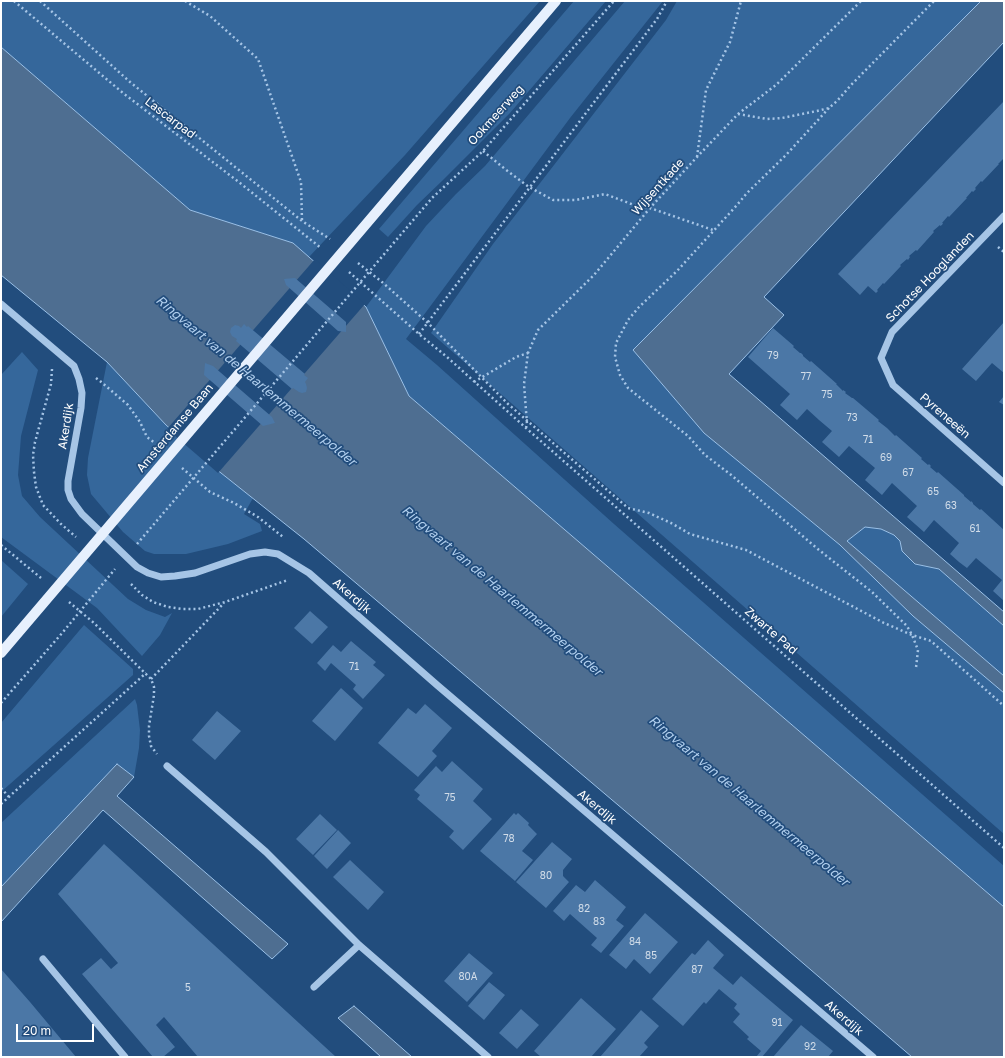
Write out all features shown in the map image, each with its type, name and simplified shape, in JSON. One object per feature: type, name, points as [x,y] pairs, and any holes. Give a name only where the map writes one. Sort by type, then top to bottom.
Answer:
[{"type":"main road","name":"Amsterdamse Baan","points":[[1,652],[556,1]]},
{"type":"street","name":"Schotse Hooglanden","points":[[882,358],[892,332],[1004,216]]},
{"type":"street","points":[[1,304],[74,366]]},
{"type":"street","name":"Pyreneeën","points":[[882,358],[893,385],[1004,483]]},
{"type":"street","name":"Akerdijk","points":[[74,366],[82,393],[81,408],[68,481],[68,490],[71,499],[82,514],[137,566],[148,573],[161,577],[175,576],[194,573],[250,554],[265,552],[278,554],[309,573],[437,685],[873,1057]]},
{"type":"street","points":[[167,766],[266,852],[359,945],[488,1057]]},
{"type":"street","points":[[314,988],[359,945]]},
{"type":"street","points":[[43,959],[125,1057]]},
{"type":"path","name":"Lascarpad","points":[[14,1],[123,93],[240,183],[317,245]]},
{"type":"path","points":[[40,1],[130,82],[302,220],[326,237]]},
{"type":"path","points":[[185,1],[210,16],[258,59],[301,182],[302,220]]},
{"type":"path","name":"Ookmeerweg","points":[[135,547],[432,198],[483,151],[614,1]]},
{"type":"path","points":[[419,334],[657,19],[667,1]]},
{"type":"path","points":[[696,157],[706,90],[730,42],[740,1]]},
{"type":"path","name":"Wijsentkade","points":[[526,428],[527,420],[524,384],[528,353],[538,330],[594,275],[650,208],[696,157],[738,114],[776,85],[860,1]]},
{"type":"path","points":[[916,668],[918,650],[907,626],[872,592],[705,455],[688,436],[628,388],[620,375],[615,357],[616,343],[628,320],[639,306],[677,270],[747,193],[786,155],[851,84],[934,1]]},
{"type":"path","points":[[738,114],[767,119],[782,118],[829,108]]},
{"type":"path","points":[[483,151],[505,170],[529,187],[554,200],[576,200],[605,194],[634,205],[650,208],[713,230]]},
{"type":"path","points":[[382,282],[428,323],[508,404],[628,508],[649,513],[671,522],[690,534],[746,550],[865,613],[912,635],[931,641],[1004,706]]},
{"type":"path","name":"Zwarte Pad","points":[[373,293],[1004,848]]},
{"type":"path","points":[[474,382],[516,357],[528,353]]},
{"type":"path","points":[[74,366],[100,381],[128,405],[140,422],[147,437],[159,447]]},
{"type":"path","points":[[181,466],[210,492],[234,503],[258,517],[286,540]]},
{"type":"path","points":[[1,545],[46,583]]},
{"type":"path","points":[[1,703],[119,565]]},
{"type":"path","points":[[64,598],[94,623],[151,679],[154,687],[149,726],[151,746],[167,766]]},
{"type":"path","points":[[151,679],[225,602]]},
{"type":"path","points":[[1,804],[146,673]]},
{"type":"path","points":[[1,788],[9,797]]},
{"type":"shaded area","points":[[1,1],[540,1],[405,155],[309,257],[293,243],[190,210],[1,47]]},
{"type":"shaded area","points":[[574,1],[606,1],[510,113],[417,205],[388,237],[379,229]]},
{"type":"shaded area","points":[[625,1],[663,1],[570,118],[406,339],[614,524],[1004,866],[1004,907],[409,396],[366,307],[426,226],[485,166]]},
{"type":"shaded area","points":[[677,1],[981,1],[633,350],[847,541],[865,527],[881,529],[894,535],[900,541],[902,551],[915,564],[939,569],[1004,626],[1004,834],[431,333],[493,244],[666,20]]},
{"type":"shaded area","points":[[22,352],[38,370],[21,436],[18,475],[22,496],[40,517],[128,599],[146,610],[165,617],[172,613],[160,635],[142,656],[97,608],[1,537],[1,375]]},
{"type":"shaded area","points":[[107,362],[166,425],[216,469],[253,498],[244,514],[260,524],[262,531],[228,544],[186,554],[154,554],[145,551],[123,532],[91,494],[87,475],[88,458]]},
{"type":"shaded area","points":[[1,560],[28,584],[1,617]]},
{"type":"shaded area","points":[[84,625],[133,669],[133,675],[1,792],[1,723]]},
{"type":"shaded area","points":[[135,699],[140,730],[139,748],[134,777],[117,764],[1,887],[1,823]]},
{"type":"water","points":[[981,1],[1004,1],[1004,42],[764,297],[784,315],[729,374],[1004,612],[1004,626],[939,569],[915,564],[902,551],[900,541],[894,535],[881,529],[865,527],[847,541],[1004,676],[1004,693],[913,616],[840,545],[704,433],[633,350]]},
{"type":"water","name":"Ringvaart van de Haarlemmermeerpolder","points":[[1,47],[190,210],[293,243],[366,307],[409,396],[1004,907],[1004,1057],[912,1057],[703,877],[304,539],[216,469],[166,425],[107,362],[1,275]]},
{"type":"water","points":[[117,764],[134,777],[117,796],[288,944],[272,959],[103,810],[1,922],[1,887]]},
{"type":"water","points":[[354,1006],[412,1057],[381,1057],[338,1018]]},
{"type":"pier","points":[[315,259],[365,304],[218,473],[167,429]]},
{"type":"building","points":[[1004,101],[1004,158],[949,217],[948,216],[942,225],[933,231],[934,232],[917,251],[916,250],[909,256],[910,257],[908,260],[907,259],[900,265],[901,266],[884,284],[883,283],[876,293],[868,286],[860,295],[838,274]]},
{"type":"building","points":[[295,278],[346,322],[346,332],[338,331],[286,285],[284,279]]},
{"type":"building","points":[[1004,322],[1004,373],[992,363],[976,381],[962,369]]},
{"type":"building","points":[[244,324],[305,374],[304,375],[308,378],[305,382],[307,388],[306,392],[302,393],[293,388],[292,389],[236,341],[237,339],[232,336],[230,332],[231,328],[235,325],[241,328]]},
{"type":"building","points":[[773,328],[803,356],[810,362],[811,361],[843,391],[846,392],[845,393],[879,420],[878,421],[922,458],[921,459],[928,465],[929,464],[931,466],[930,467],[937,473],[938,472],[1004,530],[1004,601],[993,591],[1002,580],[976,558],[967,568],[959,562],[950,554],[959,543],[934,520],[924,532],[907,517],[917,506],[892,483],[882,495],[865,480],[875,468],[849,446],[839,457],[822,442],[832,431],[807,409],[797,420],[780,405],[790,394],[748,357]]},
{"type":"building","points":[[205,363],[213,366],[272,417],[275,423],[263,426],[204,375]]},
{"type":"building","points":[[1004,396],[1004,405],[999,402]]},
{"type":"building","points":[[310,611],[328,627],[312,644],[294,628]]},
{"type":"building","points":[[351,641],[376,662],[373,665],[385,675],[363,699],[353,689],[356,685],[331,663],[325,671],[317,663],[333,645],[341,652]]},
{"type":"building","points":[[341,688],[363,708],[335,741],[312,721]]},
{"type":"building","points":[[425,704],[452,728],[432,751],[437,756],[418,777],[378,743],[408,708],[416,714]]},
{"type":"building","points":[[217,711],[241,731],[215,760],[192,740]]},
{"type":"building","points":[[452,761],[483,789],[473,801],[492,819],[463,850],[449,837],[454,831],[417,799],[420,795],[414,790],[436,766],[442,772]]},
{"type":"building","points":[[514,813],[516,815],[518,813],[529,823],[528,825],[537,834],[522,851],[533,860],[515,881],[480,851]]},
{"type":"building","points":[[320,814],[337,830],[313,855],[296,839]]},
{"type":"building","points":[[338,830],[351,843],[327,869],[314,856]]},
{"type":"building","points":[[552,842],[572,859],[563,870],[563,876],[569,882],[546,908],[516,882]]},
{"type":"building","points":[[104,844],[336,1057],[198,1057],[164,1017],[156,1025],[175,1047],[163,1057],[153,1057],[82,974],[101,958],[111,969],[118,963],[58,894]]},
{"type":"building","points":[[350,860],[384,892],[368,910],[333,877]]},
{"type":"building","points":[[595,880],[626,907],[616,920],[624,926],[601,953],[591,945],[597,938],[570,914],[564,921],[553,911],[576,885],[585,892]]},
{"type":"building","points":[[645,913],[678,942],[650,974],[634,959],[626,969],[609,955]]},
{"type":"building","points":[[708,940],[724,955],[713,968],[733,985],[741,976],[793,1020],[762,1057],[756,1057],[761,1051],[747,1039],[749,1037],[733,1022],[740,1014],[734,1008],[737,1004],[719,989],[706,1004],[704,1002],[683,1026],[652,999],[692,953],[695,955]]},
{"type":"building","points":[[469,953],[493,973],[467,1002],[444,981]]},
{"type":"building","points":[[1,969],[30,1002],[76,1057],[1,1057]]},
{"type":"building","points":[[489,982],[505,995],[484,1020],[468,1006]]},
{"type":"building","points":[[581,998],[616,1029],[591,1057],[541,1057],[534,1051]]},
{"type":"building","points":[[521,1009],[539,1025],[517,1049],[499,1033]]},
{"type":"building","points":[[641,1010],[659,1026],[644,1043],[648,1047],[639,1057],[600,1057]]},
{"type":"building","points":[[801,1025],[833,1051],[828,1057],[773,1057]]}]
